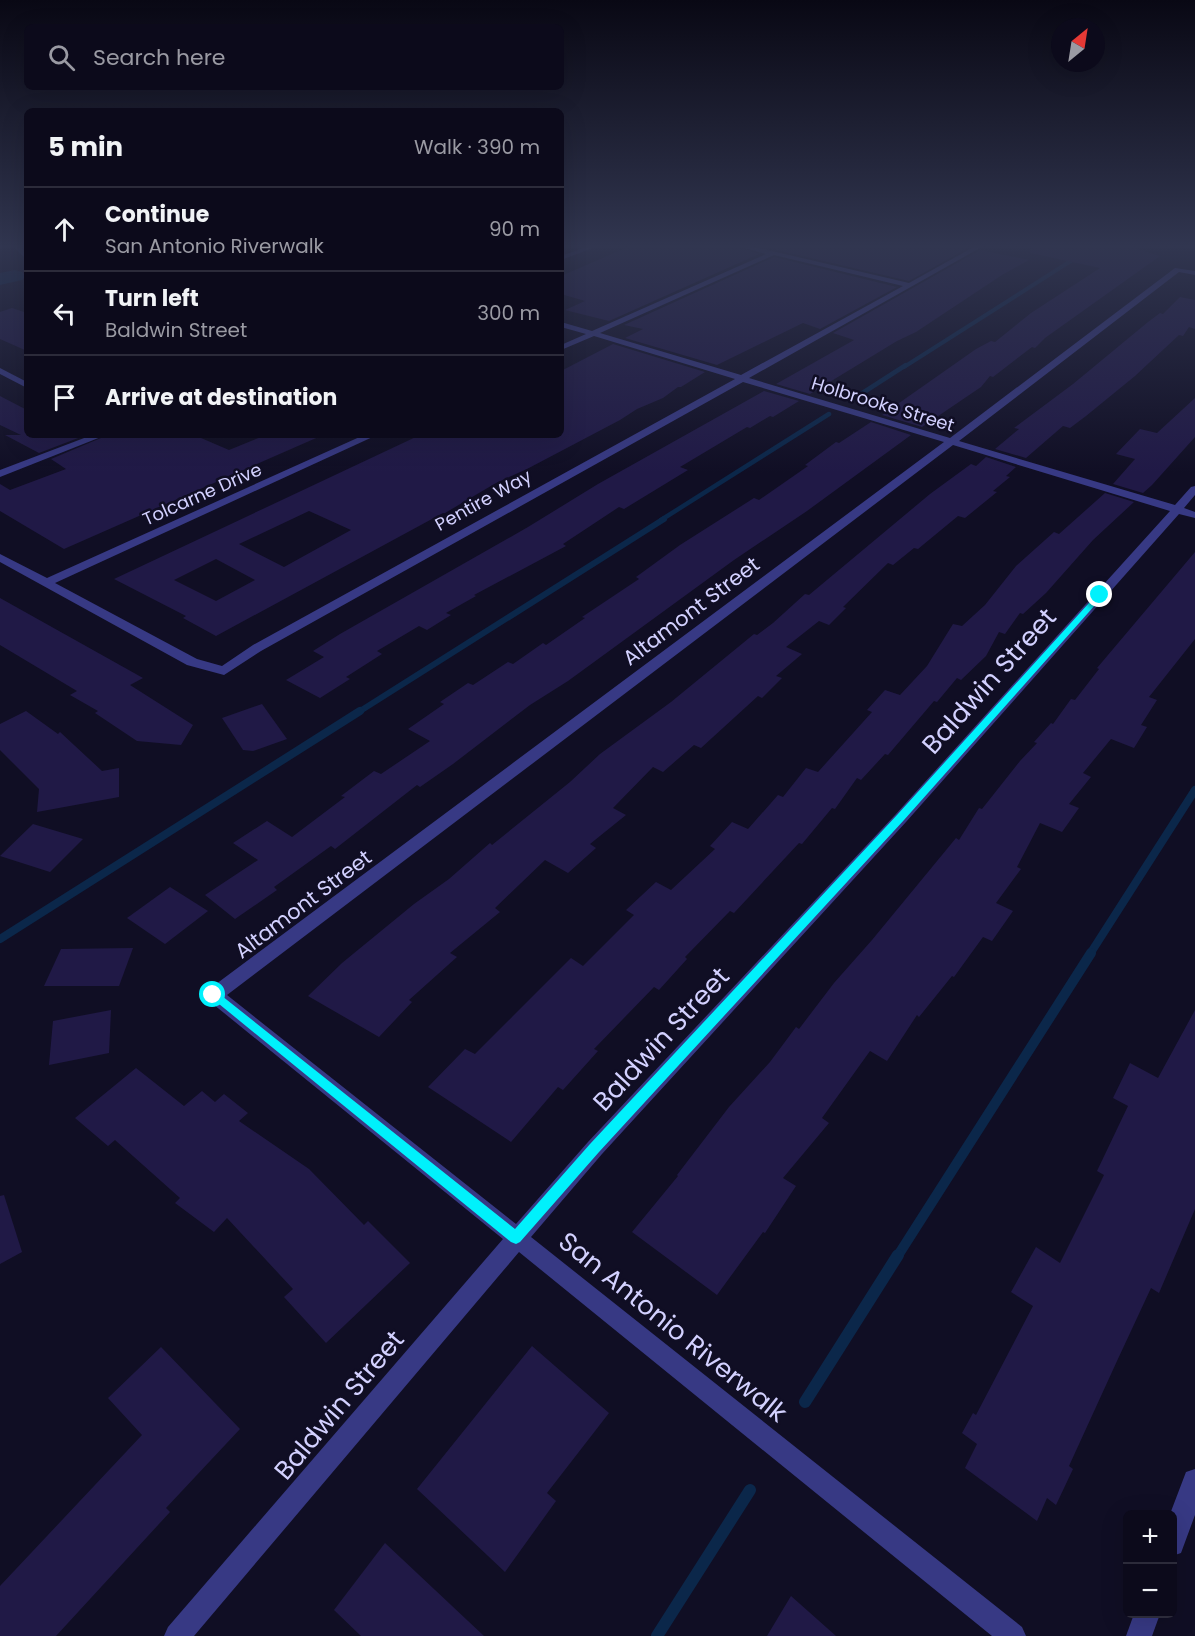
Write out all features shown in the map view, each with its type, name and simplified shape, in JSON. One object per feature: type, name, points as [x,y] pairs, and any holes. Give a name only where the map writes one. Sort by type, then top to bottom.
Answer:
[{"type":"street","points":[[564,347],[623,320]]},
{"type":"street","name":"Pentire Way","points":[[0,557],[192,662],[224,671],[257,648],[845,320]]},
{"type":"street","name":"Altamont Street","points":[[213,995],[1111,320]]},
{"type":"street","name":"Holbrooke Street","points":[[564,325],[1195,515]]},
{"type":"street","points":[[0,371],[24,383]]},
{"type":"street","points":[[0,474],[93,438]]},
{"type":"street","name":"Tolcarne Drive","points":[[45,583],[365,438]]},
{"type":"street","name":"Baldwin Street","points":[[177,1636],[595,1148],[909,809],[1195,489]]},
{"type":"street","name":"San Antonio Riverwalk","points":[[213,995],[1013,1636]]},
{"type":"street","points":[[1177,1533],[1195,1481]]},
{"type":"street","points":[[1139,1636],[1146,1618]]},
{"type":"building","points":[[0,320],[24,320],[24,350],[0,339]]},
{"type":"building","points":[[634,320],[836,320],[820,329],[803,323],[717,365],[625,338],[643,329],[624,325]]},
{"type":"building","points":[[855,320],[934,320],[810,394],[776,384],[854,340],[833,333]]},
{"type":"building","points":[[1022,320],[1070,320],[1035,348],[1032,347],[993,377],[990,376],[981,387],[922,427],[882,415],[976,349],[991,341],[995,342]]},
{"type":"building","points":[[1195,320],[1195,329],[1189,327],[1183,336],[1179,335],[1135,376],[1086,416],[1070,428],[1063,426],[1026,458],[995,449],[1019,429],[1014,428],[1073,384],[1148,322]]},
{"type":"building","points":[[613,344],[705,372],[663,398],[637,409],[527,469],[496,483],[445,513],[216,636],[183,618],[186,616],[114,579],[414,438],[564,438],[564,369]],"holes":[[[309,511],[351,530],[284,567],[239,544]],[[216,559],[255,580],[216,601],[174,580]]]},
{"type":"building","points":[[764,391],[799,401],[773,417],[770,416],[750,428],[747,427],[680,467],[688,470],[624,509],[619,507],[563,544],[566,546],[474,595],[476,596],[446,613],[451,615],[427,630],[419,626],[377,651],[382,654],[346,677],[350,679],[320,698],[286,680],[324,657],[313,651],[340,634],[528,527],[598,484]]},
{"type":"building","points":[[0,396],[24,408],[24,438],[78,438],[39,453],[5,435],[21,435],[0,425]]},
{"type":"building","points":[[1195,398],[1195,437],[1152,485],[1143,493],[1113,484],[1135,459],[1116,454],[1140,429],[1157,433]]},
{"type":"building","points":[[871,422],[911,435],[568,681],[530,705],[453,764],[420,787],[417,785],[335,849],[331,846],[274,887],[277,890],[235,919],[205,895],[258,860],[233,843],[267,821],[292,837],[345,797],[341,796],[374,771],[381,774],[430,741],[408,729],[444,704],[440,702],[468,683],[473,685],[508,662],[513,664],[543,643],[546,645],[585,618],[582,617],[639,579],[636,577],[680,545],[754,498],[759,500],[808,466],[805,465],[836,442],[839,443]]},
{"type":"building","points":[[101,438],[201,438],[229,450],[259,438],[316,438],[64,549],[0,511],[0,484],[10,490],[66,469],[51,459]]},
{"type":"building","points":[[986,457],[1016,467],[1006,476],[1010,477],[993,491],[997,492],[965,518],[958,516],[918,549],[914,548],[893,565],[888,563],[843,607],[846,608],[829,625],[819,621],[786,647],[802,654],[776,676],[782,678],[762,698],[758,696],[701,748],[694,745],[663,772],[653,767],[613,808],[626,815],[590,844],[596,848],[568,873],[545,860],[495,908],[500,912],[450,953],[457,957],[409,1000],[412,1002],[379,1037],[308,996],[342,963],[414,904],[449,879],[490,843],[492,845],[570,782],[600,754],[671,702],[754,634],[757,635],[773,623],[805,594],[809,595],[930,494],[971,464],[976,466]]},
{"type":"building","points":[[1105,493],[1134,502],[1093,540],[1046,593],[1023,614],[1020,613],[1005,634],[999,632],[986,656],[961,680],[957,678],[937,702],[934,701],[888,755],[885,754],[861,780],[857,778],[835,809],[832,808],[802,844],[799,843],[734,913],[730,911],[685,957],[687,959],[659,990],[654,987],[594,1049],[598,1051],[563,1090],[558,1087],[511,1142],[428,1087],[465,1049],[475,1054],[571,958],[583,966],[634,915],[626,910],[656,882],[671,890],[715,849],[710,846],[732,822],[748,829],[778,795],[783,797],[806,768],[818,772],[872,712],[867,710],[885,690],[900,695],[927,666],[953,624],[962,626],[985,605],[1016,566],[1054,532],[1059,534]]},
{"type":"building","points":[[1195,552],[1195,639],[1149,697],[1157,700],[1141,725],[1147,727],[1134,748],[1111,739],[1083,773],[1091,777],[1069,804],[1079,808],[1062,832],[1040,823],[1017,867],[1021,869],[996,903],[1013,911],[992,941],[983,937],[954,977],[952,976],[919,1017],[917,1015],[887,1061],[870,1051],[822,1118],[829,1123],[783,1178],[796,1186],[765,1233],[763,1232],[717,1295],[632,1232],[678,1176],[729,1107],[770,1062],[796,1027],[799,1029],[834,983],[956,838],[959,840],[979,808],[982,809],[1071,699],[1075,700],[1099,669],[1097,668]]},
{"type":"building","points":[[0,598],[143,678],[130,685],[193,725],[181,745],[137,741],[95,713],[98,711],[70,695],[77,691],[0,645]]},
{"type":"building","points":[[262,704],[287,739],[253,751],[243,750],[222,718]]},
{"type":"building","points":[[26,711],[58,734],[60,732],[102,771],[119,768],[119,797],[37,812],[39,789],[0,750],[0,724]]},
{"type":"building","points":[[33,824],[83,839],[50,872],[0,856]]},
{"type":"building","points":[[170,887],[208,911],[165,944],[127,918]]},
{"type":"building","points":[[133,948],[119,986],[44,986],[61,949]]},
{"type":"building","points":[[111,1010],[109,1053],[49,1065],[53,1021]]},
{"type":"building","points":[[1195,1010],[1195,1209],[1159,1293],[1151,1288],[1069,1466],[1073,1469],[1056,1505],[1047,1498],[1037,1521],[965,1468],[977,1444],[962,1433],[973,1413],[976,1415],[1033,1306],[1011,1292],[1036,1247],[1060,1263],[1104,1175],[1097,1171],[1128,1106],[1113,1098],[1130,1063],[1158,1078]]},
{"type":"building","points":[[136,1068],[184,1106],[202,1091],[215,1102],[224,1094],[248,1113],[239,1121],[309,1169],[364,1225],[368,1221],[410,1263],[326,1343],[284,1297],[293,1289],[227,1218],[214,1232],[175,1203],[180,1198],[115,1140],[108,1146],[75,1118]]},
{"type":"building","points":[[4,1195],[22,1252],[0,1264],[0,1196]]},
{"type":"building","points":[[532,1346],[609,1413],[547,1493],[556,1501],[505,1572],[417,1489]]},
{"type":"building","points":[[161,1347],[240,1429],[166,1508],[170,1512],[56,1636],[0,1636],[0,1586],[142,1435],[108,1398]]},
{"type":"building","points":[[385,1543],[484,1636],[361,1636],[334,1610]]},
{"type":"building","points":[[791,1596],[836,1636],[767,1636]]},
{"type":"waterway","points":[[904,367],[977,320]]},
{"type":"waterway","points":[[850,401],[906,365]]},
{"type":"waterway","points":[[661,520],[829,414]]},
{"type":"waterway","points":[[357,713],[664,519]]},
{"type":"waterway","points":[[0,939],[360,711]]},
{"type":"waterway","points":[[1090,954],[1195,790]]},
{"type":"waterway","points":[[897,1257],[1091,953]]},
{"type":"waterway","points":[[805,1402],[898,1255]]},
{"type":"waterway","points":[[657,1636],[750,1490]]},
{"type":"route","points":[[213,995],[516,1238],[595,1148],[901,818],[1100,595]]}]
